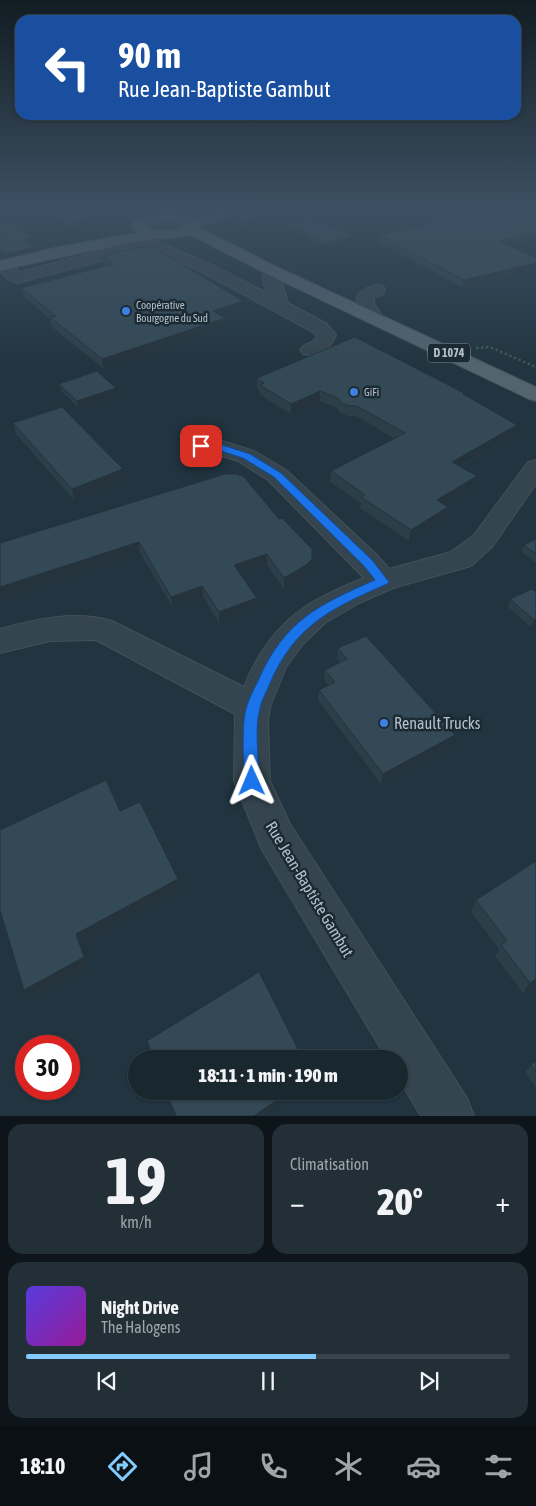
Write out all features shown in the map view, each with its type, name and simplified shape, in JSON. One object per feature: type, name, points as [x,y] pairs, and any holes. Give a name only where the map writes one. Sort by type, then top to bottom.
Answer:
[{"type":"main road","name":"D 1074","points":[[254,263],[272,270]]},
{"type":"main road","name":"D 1074","points":[[259,263],[532,394]]},
{"type":"street","points":[[1,266],[17,278],[74,263]]},
{"type":"street","points":[[192,263],[255,293],[278,299],[326,332],[325,342],[310,350]]},
{"type":"street","points":[[272,270],[270,275],[278,299]]},
{"type":"street","points":[[374,318],[365,304],[365,295],[377,290]]},
{"type":"street","points":[[201,446],[222,448],[246,456],[277,475],[368,563],[383,582]]},
{"type":"street","name":"Rue Jean-Baptiste Gambut","points":[[449,1116],[276,837],[252,781],[251,720],[253,707],[274,659],[291,637],[314,615],[349,596],[383,582],[461,558],[483,541],[536,467]]},
{"type":"street","points":[[0,641],[23,633],[74,627],[101,629],[253,707]]},
{"type":"building","name":"Coopérative Bourgogne du Sud","points":[[113,263],[180,263],[243,301],[213,311],[225,318],[102,359],[50,317],[56,316],[21,288],[114,264]]},
{"type":"building","points":[[432,263],[536,263],[464,280]]},
{"type":"building","points":[[355,337],[464,393],[517,425],[452,462],[477,476],[437,500],[448,507],[411,530],[361,497],[365,495],[331,471],[405,433],[357,406],[341,403],[338,398],[320,391],[291,404],[260,385],[264,383],[257,378]]},
{"type":"building","points":[[97,371],[116,388],[77,401],[59,384]]},
{"type":"building","points":[[62,407],[123,469],[72,489],[13,423]]},
{"type":"building","points":[[225,474],[237,474],[244,477],[279,519],[282,518],[312,549],[312,559],[306,565],[284,578],[267,554],[234,565],[257,598],[219,612],[202,586],[171,597],[139,542],[0,587],[0,543]]},
{"type":"building","points":[[536,539],[536,554],[524,545]]},
{"type":"building","points":[[532,589],[536,592],[536,619],[534,620],[510,599]]},
{"type":"building","name":"Renault Trucks","points":[[366,636],[455,735],[383,774],[319,690],[335,682],[325,670],[347,659],[338,648]]},
{"type":"building","points":[[106,780],[120,811],[140,802],[178,879],[76,934],[84,957],[24,990],[0,910],[0,830]]},
{"type":"building","points":[[536,861],[536,979],[530,983],[501,945],[507,941],[476,900]]},
{"type":"building","points":[[259,972],[298,1050],[150,1050],[147,1041]]},
{"type":"building","points":[[536,1061],[536,1072],[531,1065]]},
{"type":"building","points":[[170,1100],[277,1100],[254,1116],[176,1116]]},
{"type":"place","name":"Coopérative Bourgogne du Sud","points":[[126,311]]},
{"type":"place","name":"GiFi","points":[[354,392]]},
{"type":"place","name":"Renault Trucks","points":[[384,723]]},
{"type":"route","points":[[201,446],[222,448],[246,456],[277,475],[368,563],[383,582],[349,596],[314,615],[291,637],[274,659],[262,682],[253,707],[251,720],[252,781]]}]
